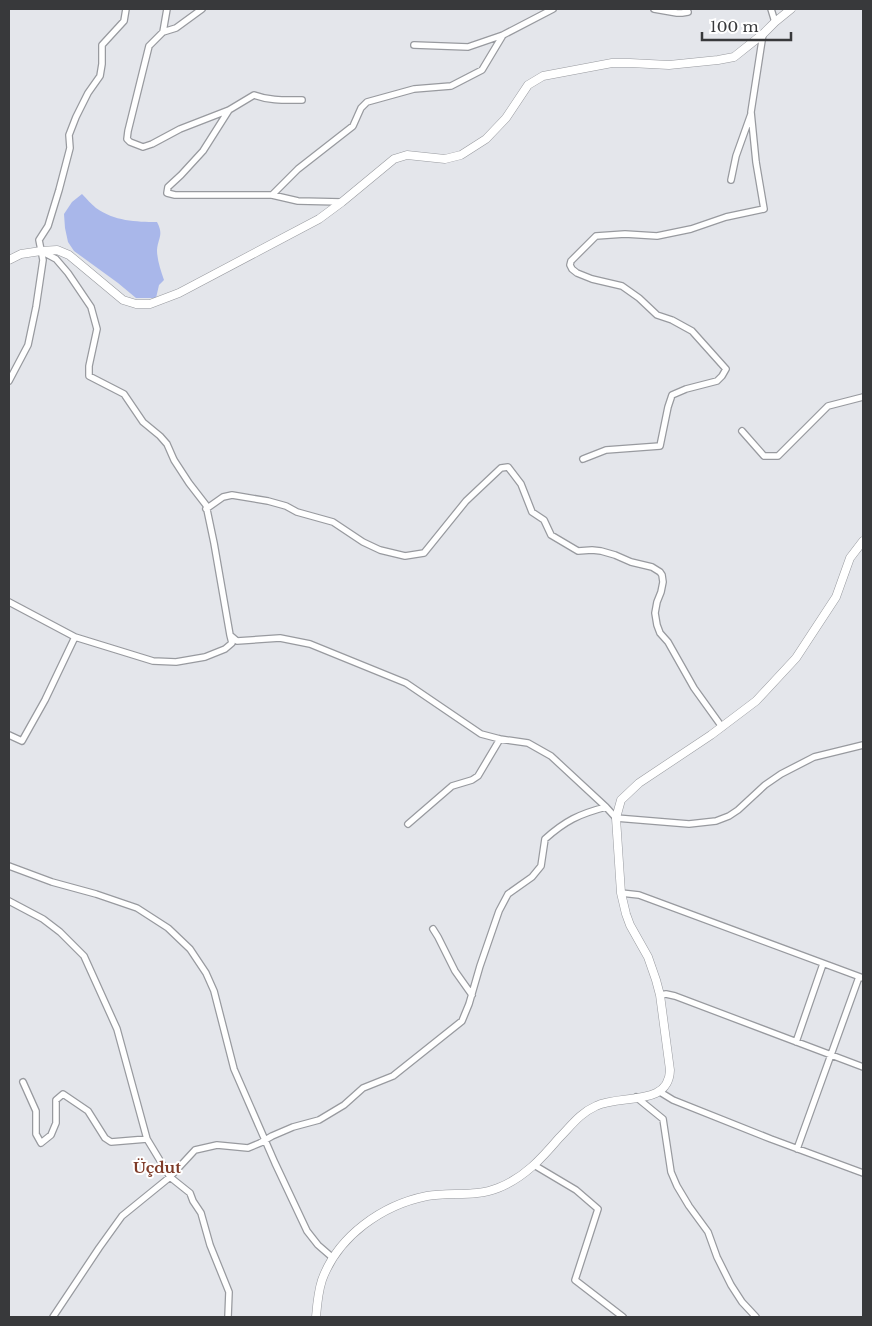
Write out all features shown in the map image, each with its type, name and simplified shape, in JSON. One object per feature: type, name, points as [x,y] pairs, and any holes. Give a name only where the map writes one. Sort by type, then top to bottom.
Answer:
[{"type":"street","points":[[9,381],[28,345],[43,260],[39,240],[48,226],[59,190],[70,148],[69,135],[88,93],[100,76],[102,45],[124,21],[126,9]]},
{"type":"street","points":[[163,32],[167,9]]},
{"type":"street","points":[[202,9],[176,28],[163,32],[149,46],[128,131],[127,139],[130,142],[142,146],[152,144],[180,129],[229,110],[254,94],[277,100],[302,100]]},
{"type":"street","points":[[414,45],[468,47],[503,35],[553,9]]},
{"type":"street","points":[[654,9],[682,13],[688,12],[686,9]]},
{"type":"street","points":[[771,9],[775,22]]},
{"type":"street","points":[[9,260],[21,254],[41,250],[57,250],[69,255],[123,300],[136,304],[150,304],[179,293],[301,229],[342,202],[394,159],[407,154],[445,159],[461,155],[486,139],[506,118],[528,85],[543,76],[612,63],[630,62],[669,66],[734,57],[791,9]]},
{"type":"street","points":[[731,180],[736,156],[751,112],[763,34]]},
{"type":"street","points":[[272,195],[298,169],[353,126],[361,108],[367,102],[414,89],[451,86],[482,70],[503,35]]},
{"type":"street","points":[[229,110],[203,151],[168,188],[167,193],[175,195],[272,195],[298,201],[342,202]]},
{"type":"street","points":[[583,459],[606,450],[660,446],[672,395],[686,389],[717,382],[726,369],[692,331],[672,320],[657,315],[639,298],[622,286],[592,279],[577,272],[572,269],[571,262],[596,236],[625,234],[657,236],[691,229],[726,217],[764,209],[756,162],[751,112]]},
{"type":"street","points":[[9,602],[75,637],[153,661],[176,662],[205,657],[225,649],[232,643],[206,504],[174,460],[167,444],[143,422],[124,394],[89,376],[89,366],[97,329],[90,308],[68,273],[56,259],[41,250]]},
{"type":"street","points":[[742,431],[764,456],[778,456],[828,406],[863,397]]},
{"type":"street","points":[[206,509],[223,497],[232,495],[268,501],[286,506],[297,512],[333,522],[363,542],[380,550],[404,556],[424,553],[466,501],[501,468],[508,467],[521,484],[532,512],[544,520],[551,535],[578,551],[601,551],[631,562],[652,567],[660,572],[663,582],[655,613],[659,630],[668,642],[694,688],[722,726]]},
{"type":"street","points":[[316,1317],[317,1300],[322,1281],[333,1258],[357,1230],[371,1219],[391,1208],[427,1196],[477,1193],[510,1183],[534,1165],[576,1119],[587,1110],[609,1101],[650,1096],[660,1092],[668,1083],[670,1070],[660,995],[650,963],[630,925],[621,893],[616,818],[621,800],[639,783],[756,701],[796,658],[836,597],[850,558],[863,541]]},
{"type":"street","points":[[230,636],[237,641],[280,638],[310,644],[406,683],[481,734],[528,743],[551,756],[616,818],[689,824],[716,821],[738,810],[765,784],[814,756],[863,746]]},
{"type":"street","points":[[9,735],[22,742],[45,700],[75,637]]},
{"type":"street","points":[[408,824],[452,786],[472,780],[478,776],[500,739]]},
{"type":"street","points":[[53,1317],[122,1216],[170,1177],[195,1150],[217,1144],[248,1148],[293,1127],[319,1120],[344,1105],[363,1088],[392,1076],[462,1021],[500,911],[508,894],[532,877],[541,866],[545,839],[561,825],[587,812],[606,807]]},
{"type":"street","points":[[9,866],[52,882],[126,904],[158,920],[183,941],[201,964],[212,986],[218,1001],[227,1046],[234,1069],[307,1231],[318,1245],[333,1258]]},
{"type":"street","points":[[621,893],[639,895],[861,978],[797,1149]]},
{"type":"street","points":[[9,901],[43,919],[60,932],[84,956],[117,1029],[147,1139],[170,1177],[190,1193],[193,1202],[201,1213],[210,1245],[229,1292],[228,1317]]},
{"type":"street","points":[[433,929],[455,971],[472,995]]},
{"type":"street","points":[[796,1042],[823,964]]},
{"type":"street","points":[[660,995],[675,996],[863,1067]]},
{"type":"street","points":[[23,1082],[36,1111],[36,1134],[41,1143],[51,1135],[54,1129],[56,1123],[56,1100],[63,1094],[88,1111],[106,1138],[112,1142],[147,1139]]},
{"type":"street","points":[[660,1092],[673,1100],[863,1173]]},
{"type":"street","points":[[636,1097],[663,1119],[672,1172],[677,1186],[708,1232],[717,1257],[731,1286],[756,1317]]},
{"type":"street","points":[[534,1165],[576,1190],[598,1209],[575,1280],[623,1317]]},
{"type":"shaded area","points":[[82,194],[96,208],[110,216],[133,221],[157,222],[160,233],[157,254],[164,280],[159,285],[156,298],[136,298],[74,251],[68,242],[64,214],[72,202]]},
{"type":"district","name":"Üçdut","points":[[157,1167]]}]
